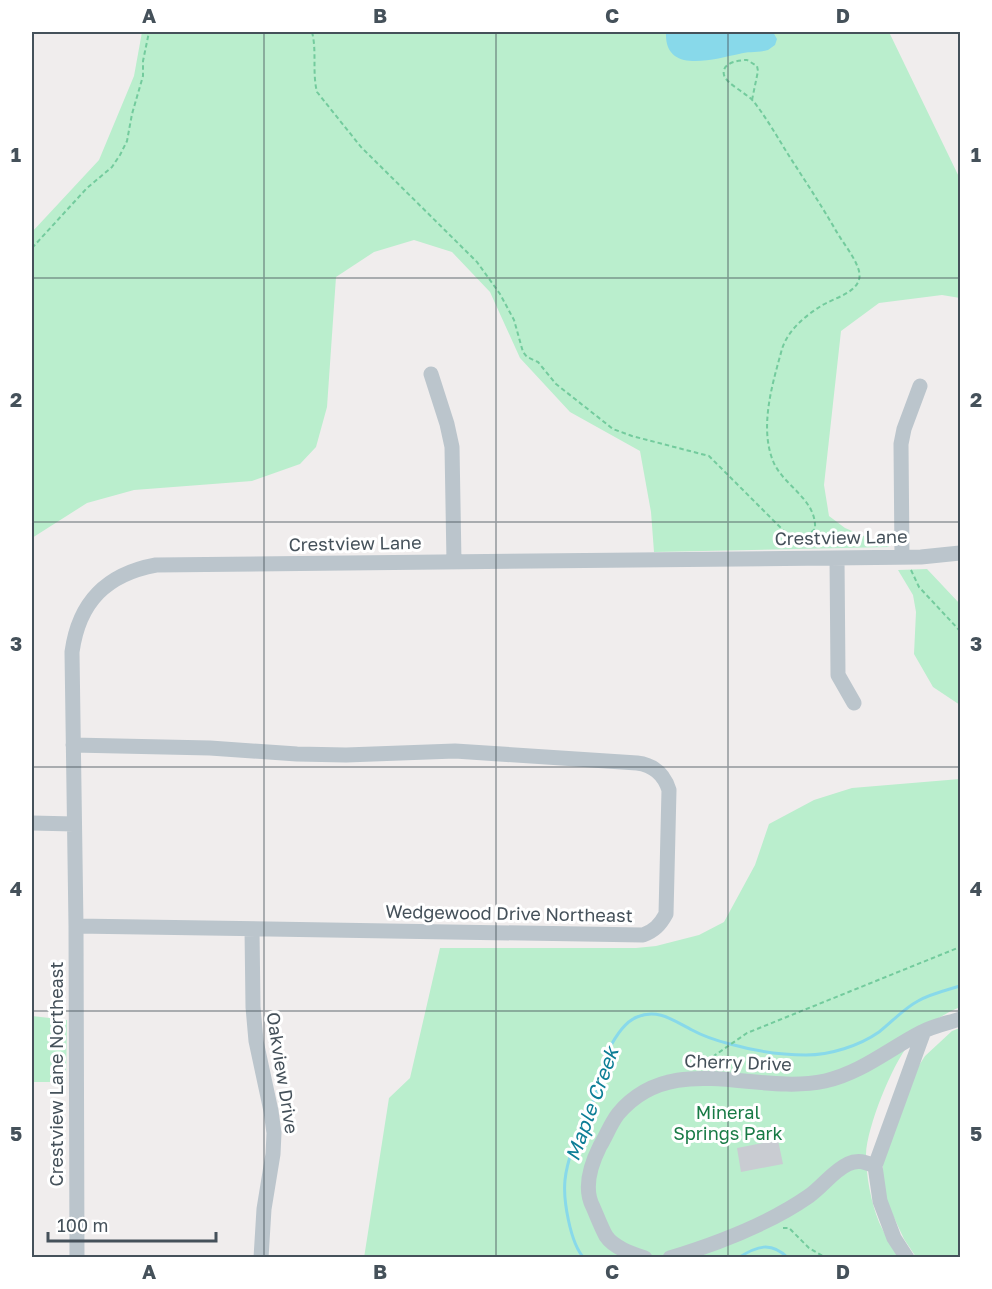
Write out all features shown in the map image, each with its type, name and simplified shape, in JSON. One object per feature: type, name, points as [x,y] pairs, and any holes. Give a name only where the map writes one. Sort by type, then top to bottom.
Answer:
[{"type":"street","points":[[431,374],[452,447],[454,562]]},
{"type":"street","points":[[905,562],[901,444],[904,429],[920,386]]},
{"type":"street","name":"Crestview Lane","points":[[76,926],[72,652],[74,636],[79,621],[91,601],[107,584],[120,576],[156,565],[454,562],[796,552],[837,558],[905,562],[960,553]]},
{"type":"street","points":[[837,558],[838,675],[854,703]]},
{"type":"street","name":"Wedgewood Drive Northeast","points":[[73,745],[346,755],[455,751],[644,764],[660,772],[669,790],[668,904],[661,923],[643,935],[76,926]]},
{"type":"street","points":[[32,823],[74,824]]},
{"type":"street","name":"Crestview Lane Northeast","points":[[76,926],[77,1257]]},
{"type":"street","name":"Oakview Drive","points":[[252,929],[256,1041],[274,1133],[264,1209],[261,1257]]},
{"type":"street","name":"Cherry Drive","points":[[645,1257],[629,1253],[607,1238],[591,1203],[589,1183],[591,1164],[616,1116],[646,1089],[690,1077],[795,1085],[825,1081],[854,1072],[924,1031],[960,1018]]},
{"type":"street","points":[[907,1257],[894,1238],[880,1201],[875,1166],[924,1031]]},
{"type":"street","points":[[670,1257],[710,1246],[784,1212],[811,1195],[834,1173],[848,1164],[860,1160],[875,1166]]},
{"type":"path","points":[[32,248],[87,188],[112,167],[120,155],[127,141],[143,76],[143,61],[149,32]]},
{"type":"path","points":[[312,32],[315,51],[314,81],[317,92],[361,147],[477,262],[500,294],[514,320],[523,352],[527,357],[538,362],[556,384],[613,429],[709,456],[794,541],[796,552]]},
{"type":"path","points":[[753,100],[757,66],[747,60],[730,63],[723,74],[726,80],[753,100],[824,207],[859,270],[858,284],[852,290],[822,305],[792,329],[785,341],[776,371],[768,422],[773,461],[803,498],[816,521],[815,529],[796,552]]},
{"type":"path","points":[[905,562],[919,587],[960,631]]},
{"type":"path","points":[[688,1066],[708,1060],[747,1033],[960,947]]},
{"type":"path","points":[[780,1227],[789,1228],[809,1248],[826,1257]]},
{"type":"green space","points":[[142,32],[889,32],[960,179],[960,298],[942,295],[879,303],[841,331],[824,485],[829,516],[845,528],[890,547],[654,552],[651,512],[640,451],[570,412],[520,358],[490,292],[452,252],[414,240],[374,252],[336,277],[327,407],[316,447],[300,464],[252,481],[134,490],[87,503],[32,538],[32,232],[99,160],[134,76]]},
{"type":"green space","points":[[927,569],[960,604],[960,705],[933,687],[914,654],[916,612],[913,595],[898,570]]},
{"type":"green space","name":"Mineral Springs Park","points":[[960,779],[960,1007],[926,1027],[902,1054],[882,1097],[867,1142],[867,1171],[874,1206],[881,1226],[899,1257],[364,1258],[389,1098],[410,1078],[440,948],[636,948],[656,946],[699,935],[724,922],[755,865],[769,824],[814,800],[852,788]]},
{"type":"green space","points":[[32,1016],[67,1020],[66,1082],[32,1082]]},
{"type":"green space","points":[[960,1028],[960,1257],[916,1257],[904,1239],[883,1194],[883,1162],[893,1106],[925,1056],[952,1031]]},
{"type":"water","points":[[666,32],[773,32],[777,39],[775,45],[768,50],[692,61],[673,54],[668,45]]},
{"type":"building","points":[[778,1140],[783,1164],[741,1172],[737,1148]]},
{"type":"waterway","name":"Maple Creek","points":[[584,1258],[575,1242],[568,1220],[565,1188],[567,1169],[573,1148],[594,1099],[608,1051],[620,1031],[632,1019],[645,1015],[659,1015],[706,1036],[758,1051],[815,1055],[863,1042],[918,1001],[960,986]]},
{"type":"waterway","name":"Maple Creek","points":[[738,1258],[764,1247],[776,1249],[788,1258]]}]
